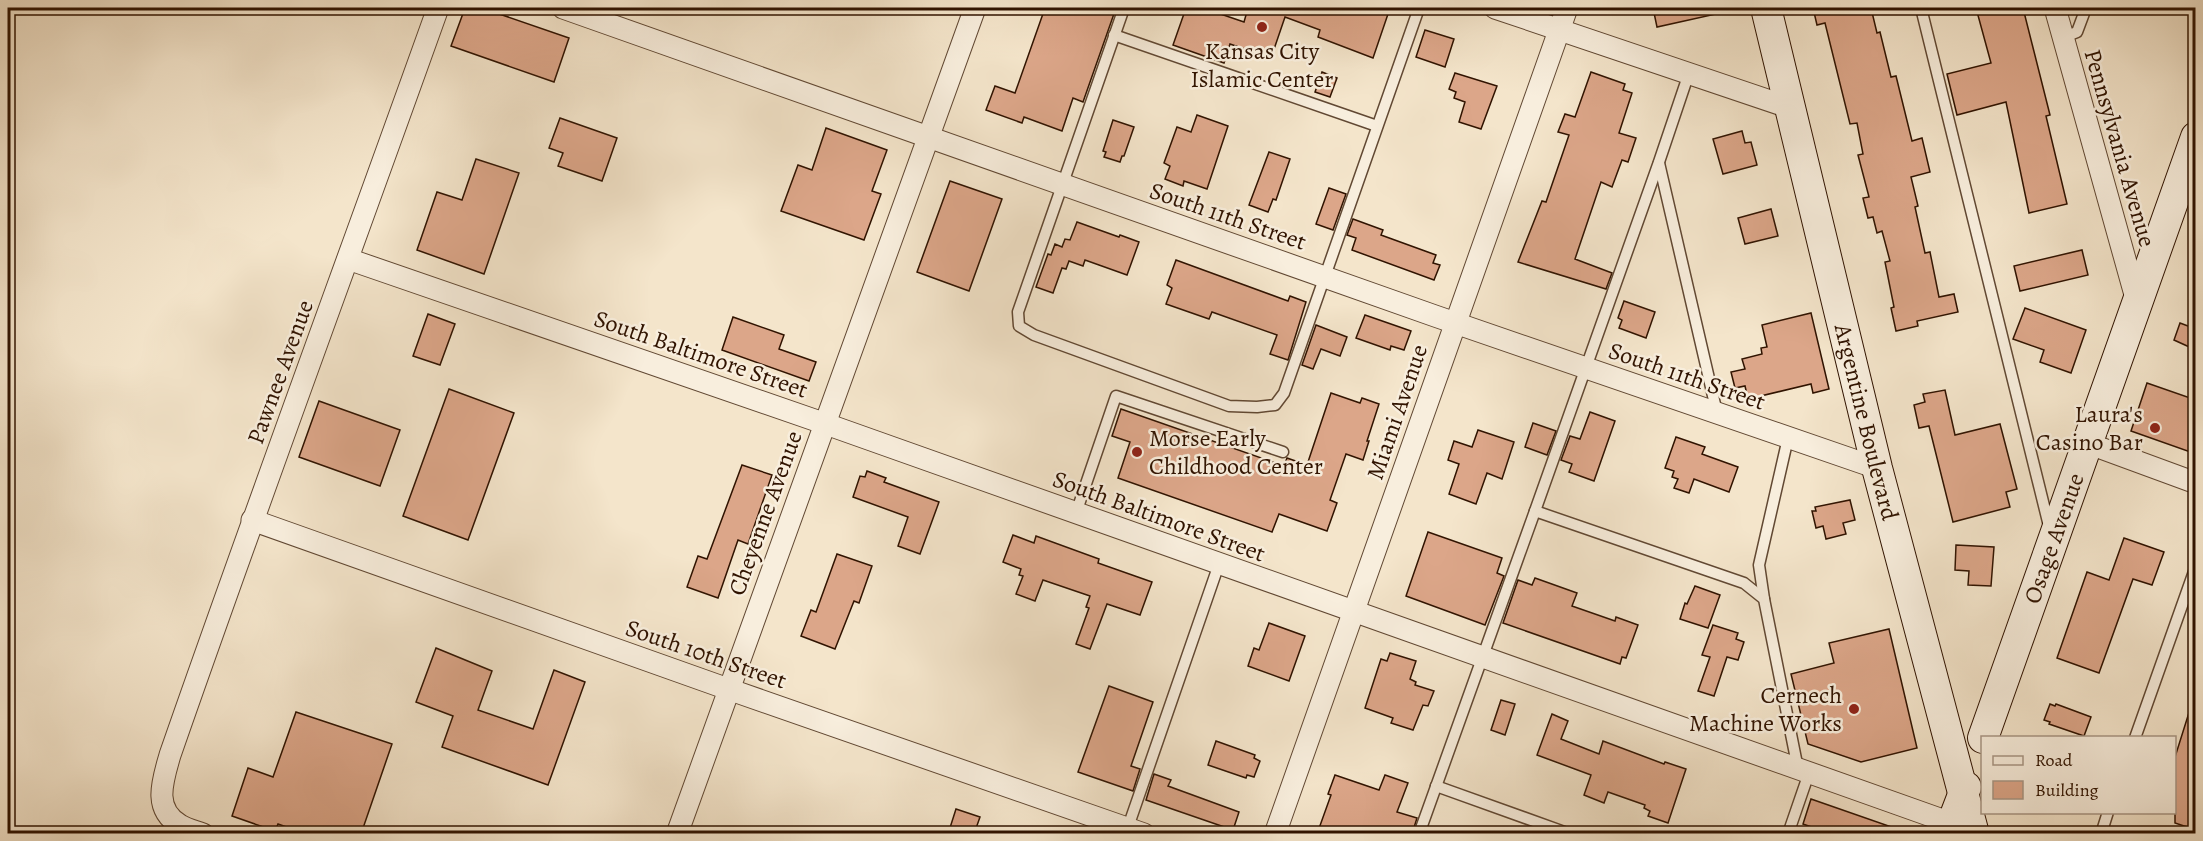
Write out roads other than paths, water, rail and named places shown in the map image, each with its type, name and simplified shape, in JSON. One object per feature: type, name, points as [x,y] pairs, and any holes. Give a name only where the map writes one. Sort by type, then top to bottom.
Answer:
[{"type":"street","name":"Pawnee Avenue","points":[[203,834],[180,826],[165,813],[161,788],[170,755],[252,520],[438,8]]},
{"type":"street","name":"South 11th Street","points":[[563,8],[1455,323],[1877,468]]},
{"type":"street","name":"Cheyenne Avenue","points":[[677,834],[975,8]]},
{"type":"street","points":[[1495,8],[1791,108]]},
{"type":"street","name":"Miami Avenue","points":[[1275,834],[1567,8]]},
{"type":"street","name":"Argentine Boulevard","points":[[1766,8],[1877,468],[1964,791],[1958,830]]},
{"type":"street","name":"Pennsylvania Avenue","points":[[2055,8],[2137,302]]},
{"type":"street","name":"Osage Avenue","points":[[1984,736],[2196,137]]},
{"type":"street","name":"South Baltimore Street","points":[[348,259],[826,424],[1483,657],[1803,771],[1958,830]]},
{"type":"street","points":[[2087,443],[2196,483]]},
{"type":"street","name":"South 10th Street","points":[[252,520],[1133,832]]},
{"type":"street","name":"Osage Avenue","points":[[1964,791],[1981,744]]},
{"type":"lane","points":[[1124,8],[1018,312],[1019,326],[1034,335],[1229,406],[1257,407],[1275,405],[1284,393],[1419,8]]},
{"type":"lane","points":[[1921,8],[2052,538]]},
{"type":"lane","points":[[2062,38],[2077,32],[2086,8]]},
{"type":"lane","points":[[1114,35],[1377,126]]},
{"type":"lane","points":[[1419,834],[1689,73]]},
{"type":"lane","points":[[1659,162],[1718,414]]},
{"type":"lane","points":[[1076,513],[1116,396],[1282,452]]},
{"type":"lane","points":[[1788,438],[1759,565],[1764,599],[1803,771],[1788,834]]},
{"type":"lane","points":[[1535,511],[1744,583],[1764,599]]},
{"type":"lane","points":[[1133,832],[1219,564]]},
{"type":"lane","points":[[1744,583],[1759,565]]},
{"type":"lane","points":[[2136,736],[2196,566]]},
{"type":"lane","points":[[1436,786],[1570,834]]},
{"type":"lane","points":[[2101,834],[2108,814]]},
{"type":"place","name":"Kansas City Islamic Center","points":[[1262,27]]},
{"type":"place","name":"Laura's Casino Bar","points":[[2155,428]]},
{"type":"place","name":"Morse Early Childhood Center","points":[[1137,452]]},
{"type":"place","name":"Cernech Machine Works","points":[[1854,709]]}]
